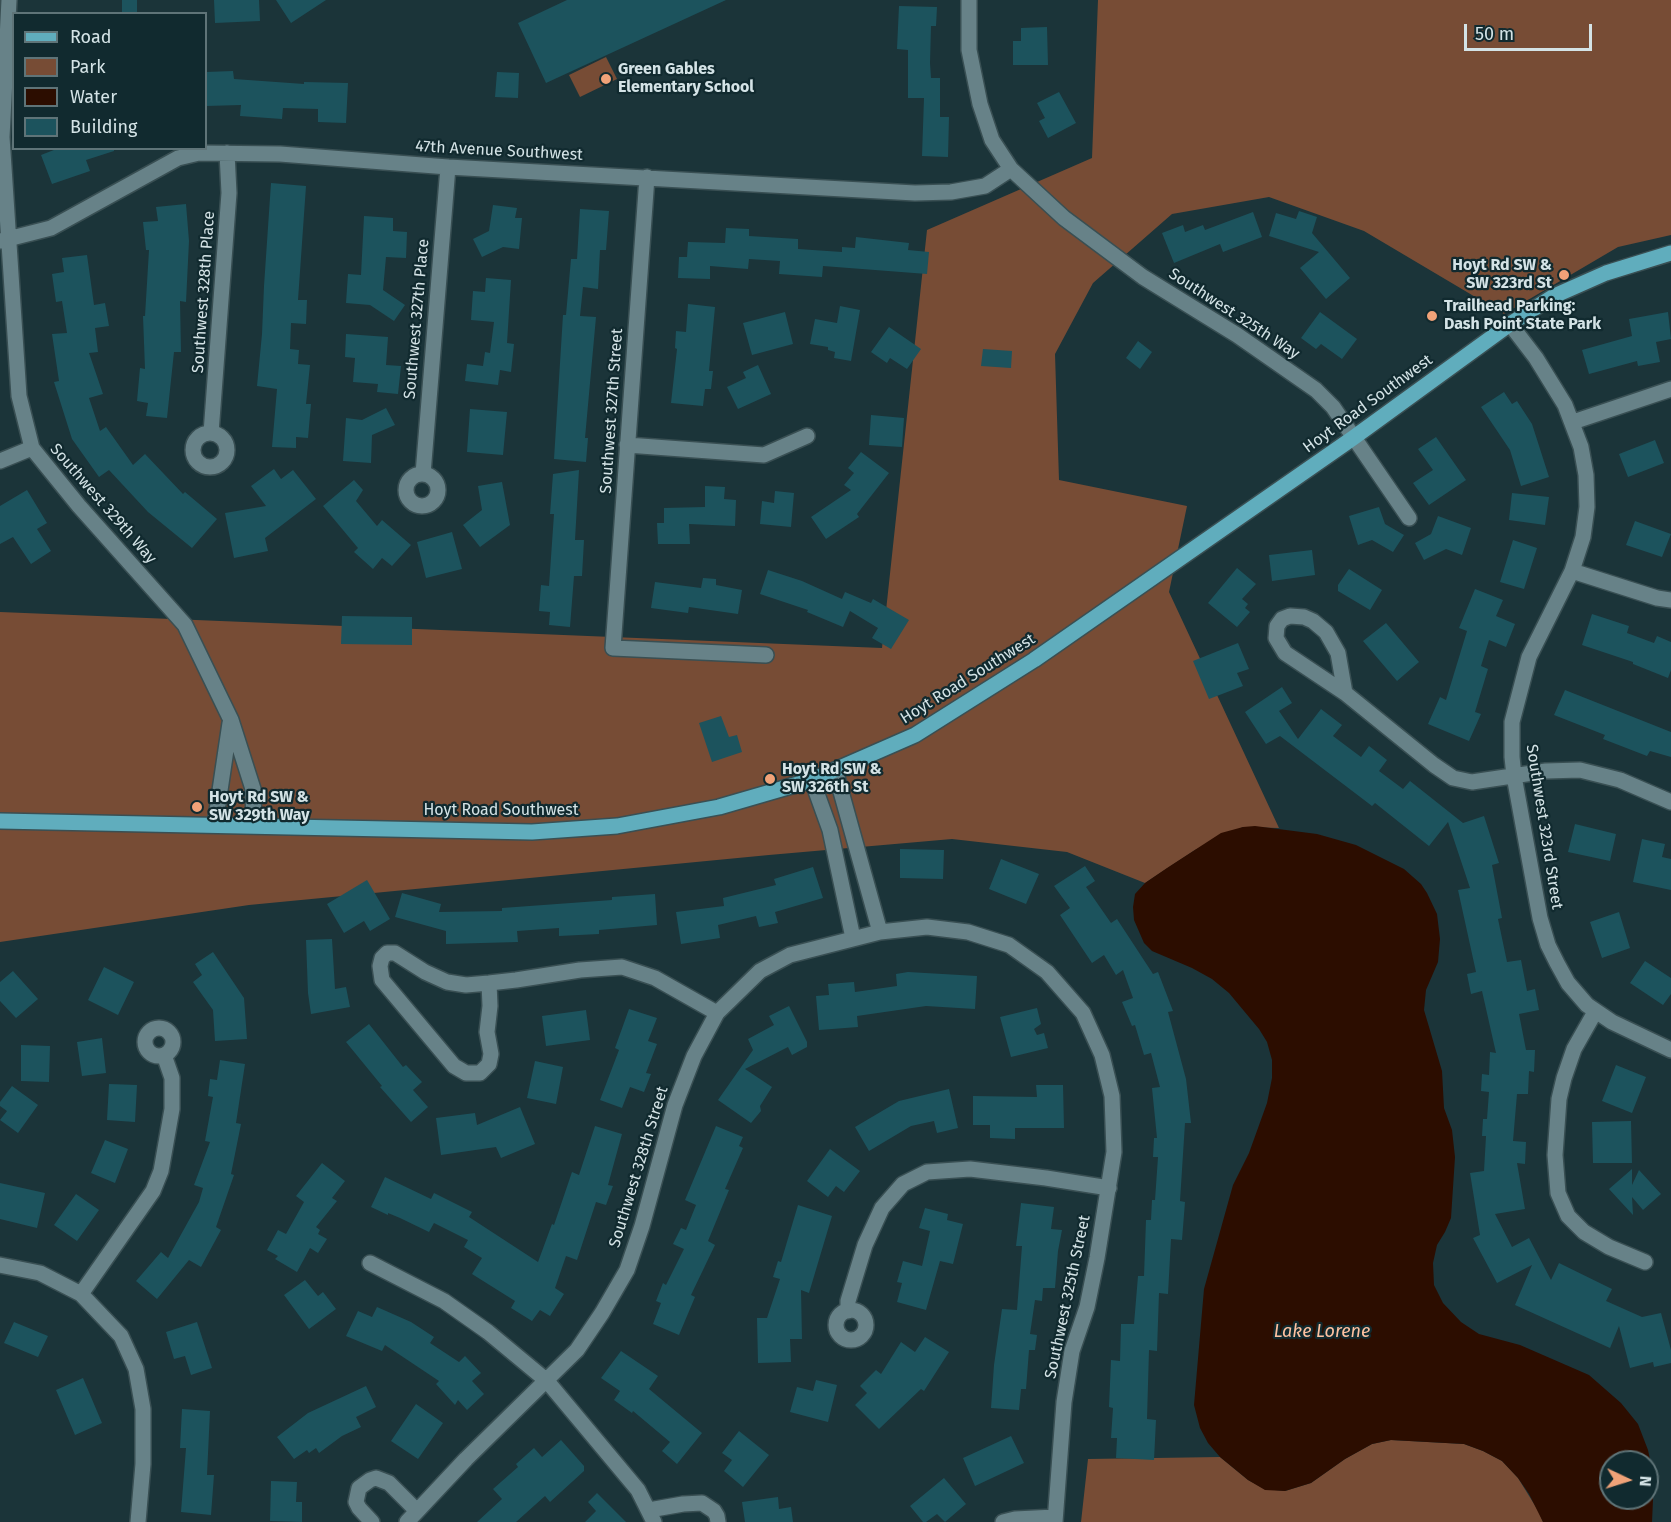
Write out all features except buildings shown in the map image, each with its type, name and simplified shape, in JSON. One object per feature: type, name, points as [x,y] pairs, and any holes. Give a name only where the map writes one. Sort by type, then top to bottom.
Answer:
[{"type":"main road","name":"Hoyt Road Southwest","points":[[0,821],[532,832],[617,826],[719,807],[812,780],[915,735],[1034,660],[1353,438],[1510,324],[1554,296],[1606,273],[1671,253]]},
{"type":"street","name":"Southwest 329th Way","points":[[9,0],[3,30],[2,137],[5,240],[19,396],[32,448],[79,506],[185,625],[231,720],[253,789],[254,825]]},
{"type":"street","name":"Southwest 325th Way","points":[[969,0],[969,50],[980,104],[992,140],[1011,169],[1064,218],[1143,277],[1237,335],[1316,390],[1333,407],[1409,518]]},
{"type":"street","name":"47th Avenue Southwest","points":[[5,240],[51,228],[178,158],[199,153],[263,153],[448,167],[915,193],[951,192],[985,186],[1011,169]]},
{"type":"street","name":"Southwest 328th Place","points":[[211,433],[230,193],[227,153]]},
{"type":"street","name":"Southwest 327th Place","points":[[423,474],[448,167]]},
{"type":"street","name":"Southwest 327th Street","points":[[647,177],[613,648],[766,655]]},
{"type":"street","name":"Southwest 323rd Street","points":[[1510,324],[1554,386],[1573,422],[1581,447],[1586,475],[1587,507],[1583,537],[1572,571],[1529,657],[1512,722],[1514,776],[1534,891],[1548,945],[1568,983],[1580,998],[1595,1012],[1612,1022],[1671,1050]]},
{"type":"street","points":[[1573,422],[1671,389]]},
{"type":"street","points":[[627,446],[764,455],[807,436]]},
{"type":"street","points":[[0,461],[32,448]]},
{"type":"street","points":[[1572,571],[1657,598],[1671,600]]},
{"type":"street","points":[[1345,693],[1338,654],[1326,632],[1304,617],[1290,616],[1282,619],[1276,626],[1276,638],[1285,652],[1345,693],[1453,778],[1472,782],[1558,770],[1595,772],[1671,802]]},
{"type":"street","points":[[215,824],[231,720]]},
{"type":"street","points":[[835,770],[880,932]]},
{"type":"street","points":[[812,780],[830,830],[854,938]]},
{"type":"street","name":"Southwest 325th Street","points":[[880,932],[927,927],[968,932],[1009,945],[1047,972],[1083,1012],[1102,1055],[1112,1096],[1114,1152],[1087,1306],[1072,1351],[1064,1402],[1055,1520]]},
{"type":"street","name":"Southwest 328th Street","points":[[372,1522],[363,1514],[357,1502],[359,1488],[376,1478],[389,1483],[412,1517],[466,1459],[577,1350],[603,1313],[627,1270],[642,1226],[675,1105],[694,1056],[717,1013],[760,972],[790,955],[880,932]]},
{"type":"street","points":[[489,983],[490,1006],[487,1032],[489,1064],[480,1073],[466,1073],[454,1066],[382,980],[380,966],[382,958],[387,953],[395,953],[425,972],[447,982],[466,985],[580,970],[622,967],[655,978],[717,1013]]},
{"type":"street","points":[[1595,1012],[1574,1049],[1562,1088],[1555,1155],[1558,1193],[1568,1216],[1584,1232],[1609,1247],[1645,1262]]},
{"type":"street","points":[[81,1294],[153,1191],[161,1171],[172,1109],[172,1078],[164,1055]]},
{"type":"street","points":[[848,1311],[848,1301],[865,1245],[882,1208],[903,1184],[927,1172],[970,1169],[1109,1188]]},
{"type":"street","points":[[370,1263],[444,1301],[488,1332],[547,1381],[638,1490],[652,1516],[683,1504],[702,1503],[714,1511],[717,1519]]},
{"type":"street","points":[[0,1265],[40,1273],[81,1294],[121,1336],[136,1369],[143,1409],[143,1464],[138,1522]]},
{"type":"street","points":[[1003,1522],[1015,1519],[1055,1520]]},
{"type":"green space","points":[[1098,0],[1671,0],[1671,235],[1618,247],[1504,314],[1364,231],[1269,197],[1172,214],[1093,283],[1055,354],[1059,480],[1187,506],[1169,592],[1279,828],[1243,827],[1195,850],[1145,883],[1067,852],[952,839],[249,905],[0,942],[0,612],[882,648],[927,230],[1092,158]]},
{"type":"green space","points":[[606,57],[617,79],[580,97],[569,75]]},
{"type":"green space","points":[[1391,1440],[1464,1444],[1502,1461],[1518,1478],[1543,1522],[1081,1522],[1088,1459],[1220,1457],[1248,1480],[1265,1489],[1285,1491],[1311,1483],[1345,1459],[1372,1444]]},
{"type":"water","name":"Lake Lorene","points":[[1255,826],[1317,834],[1356,845],[1404,869],[1421,884],[1427,893],[1437,914],[1440,939],[1438,962],[1426,990],[1424,1010],[1442,1071],[1444,1108],[1452,1130],[1455,1157],[1451,1218],[1437,1245],[1433,1263],[1434,1285],[1443,1303],[1461,1322],[1479,1334],[1520,1345],[1589,1375],[1621,1403],[1638,1424],[1648,1450],[1599,1450],[1599,1510],[1653,1510],[1652,1522],[1543,1522],[1529,1494],[1502,1461],[1464,1444],[1391,1440],[1372,1444],[1345,1459],[1311,1483],[1285,1491],[1265,1490],[1248,1480],[1220,1457],[1208,1443],[1200,1428],[1194,1405],[1204,1289],[1233,1185],[1249,1153],[1267,1103],[1272,1078],[1272,1060],[1267,1042],[1259,1029],[1229,993],[1212,979],[1152,951],[1144,943],[1134,920],[1133,907],[1135,894],[1145,883],[1221,833]]},
{"type":"place","name":"Green Gables Elementary School","points":[[606,79]]},
{"type":"place","name":"Hoyt Rd SW & SW 323rd St","points":[[1564,275]]},
{"type":"place","name":"Trailhead Parking: Dash Point State Park","points":[[1432,316]]},
{"type":"place","name":"Hoyt Rd SW & SW 326th St","points":[[770,779]]},
{"type":"place","name":"Hoyt Rd SW & SW 329th Way","points":[[197,807]]}]
